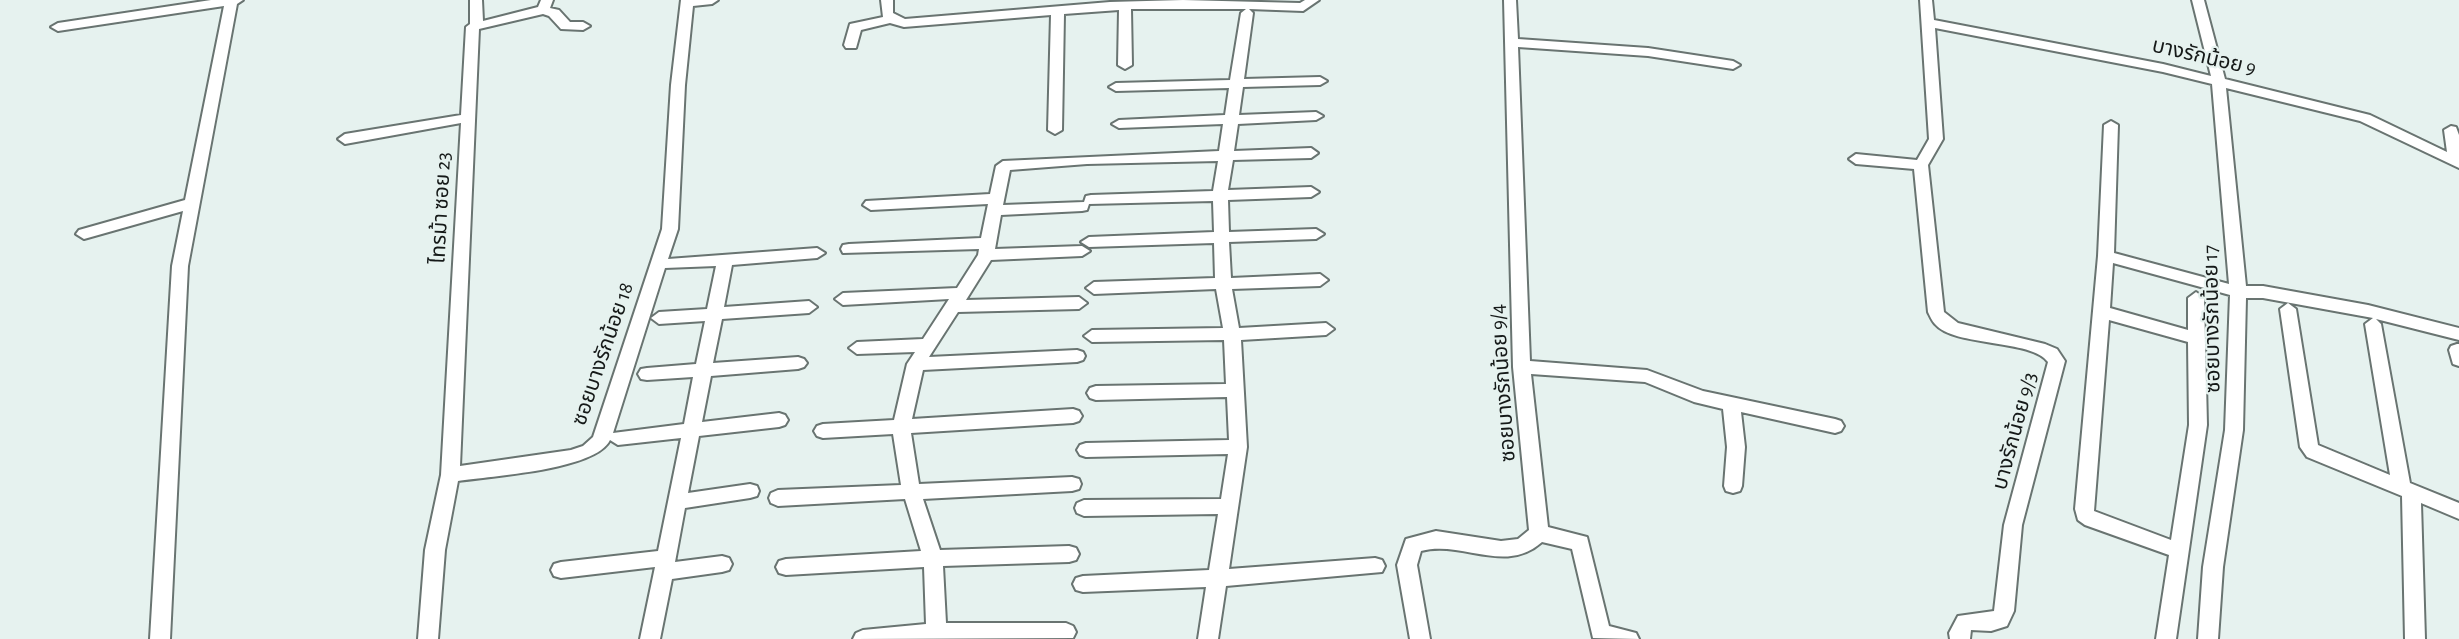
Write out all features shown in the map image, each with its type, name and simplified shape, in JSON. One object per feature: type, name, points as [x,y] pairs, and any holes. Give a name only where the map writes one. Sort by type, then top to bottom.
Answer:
[{"type":"street","name":"ไทรม้า ซอย 23","points":[[450,476],[467,118],[473,27],[477,25],[477,0]]},
{"type":"street","points":[[687,2],[712,0]]},
{"type":"street","points":[[887,0],[887,12],[891,20]]},
{"type":"street","points":[[851,45],[855,27],[891,20],[904,23],[1058,11],[1110,3],[1125,6],[1303,7],[1313,0]]},
{"type":"street","name":"ซอยบางรักน้อย 9/4","points":[[1510,0],[1522,367],[1539,533]]},
{"type":"street","points":[[1856,159],[1921,165],[1936,139],[1926,0]]},
{"type":"street","name":"ซอยบางรักน้อย 17","points":[[2198,0],[2219,82],[2238,286],[2234,430],[2213,567],[2208,639]]},
{"type":"street","points":[[58,27],[234,1],[180,267],[160,639]]},
{"type":"street","name":"ซอยบางรักน้อย 18","points":[[450,476],[572,457],[589,452],[601,441],[670,229],[678,85],[687,2]]},
{"type":"street","points":[[477,25],[545,5],[566,26],[583,26]]},
{"type":"street","points":[[1125,6],[1125,65]]},
{"type":"street","points":[[1055,130],[1058,11]]},
{"type":"street","points":[[1208,639],[1238,447],[1237,390],[1232,334],[1223,283],[1220,196],[1247,13]]},
{"type":"street","name":"บางรักน้อย 9","points":[[1929,23],[2146,65],[2365,118],[2458,162]]},
{"type":"street","points":[[1511,42],[1648,52],[1733,65]]},
{"type":"street","points":[[1116,87],[1320,81]]},
{"type":"street","points":[[1119,124],[1316,116]]},
{"type":"street","points":[[345,139],[467,118]]},
{"type":"street","points":[[2111,125],[2107,252],[2085,515],[2179,551]]},
{"type":"street","points":[[2451,130],[2458,162]]},
{"type":"street","points":[[937,636],[933,558],[911,490],[901,426],[916,364],[958,300],[987,249],[1003,166],[1086,160],[1311,153]]},
{"type":"street","name":"บางรักน้อย 9/3","points":[[1921,165],[1936,312],[1941,321],[1953,328],[2039,348],[2051,353],[2057,361],[2013,525],[2004,610],[2000,621],[1990,624],[1977,621],[1965,622],[1959,633],[1960,639]]},
{"type":"street","points":[[871,205],[1087,203],[1311,192]]},
{"type":"street","points":[[84,234],[192,203]]},
{"type":"street","points":[[849,249],[1086,247],[1221,237],[1317,234]]},
{"type":"street","points":[[2107,252],[2263,292],[2368,311],[2458,348]]},
{"type":"street","points":[[670,264],[817,253]]},
{"type":"street","points":[[650,639],[725,261]]},
{"type":"street","points":[[1094,288],[1320,280]]},
{"type":"street","points":[[2166,639],[2199,425],[2196,298]]},
{"type":"street","points":[[843,299],[1079,303]]},
{"type":"street","points":[[659,318],[809,307]]},
{"type":"street","points":[[2289,309],[2310,450],[2321,457],[2459,511]]},
{"type":"street","points":[[2101,312],[2196,338]]},
{"type":"street","points":[[2373,324],[2406,489],[2415,639]]},
{"type":"street","points":[[1092,336],[1232,334],[1326,329]]},
{"type":"street","points":[[857,348],[928,345]]},
{"type":"street","points":[[916,364],[1077,356]]},
{"type":"street","points":[[647,374],[798,363]]},
{"type":"street","points":[[1522,367],[1647,376],[1700,397],[1835,426]]},
{"type":"street","points":[[1096,393],[1237,390]]},
{"type":"street","points":[[1731,405],[1736,447],[1733,486]]},
{"type":"street","points":[[823,431],[1073,416]]},
{"type":"street","points":[[618,438],[779,420]]},
{"type":"street","points":[[1086,450],[1238,447]]},
{"type":"street","points":[[428,639],[435,550],[450,476]]},
{"type":"street","points":[[778,498],[1072,484]]},
{"type":"street","points":[[677,502],[750,492]]},
{"type":"street","points":[[1084,508],[1228,506]]},
{"type":"street","points":[[1420,639],[1407,565],[1413,545],[1436,539],[1482,547],[1523,547],[1539,533],[1580,543],[1600,632],[1629,639]]},
{"type":"street","points":[[786,567],[933,558],[1069,554]]},
{"type":"street","points":[[561,570],[722,564]]},
{"type":"street","points":[[1083,584],[1216,578],[1375,566]]},
{"type":"street","points":[[863,639],[1066,632]]}]
